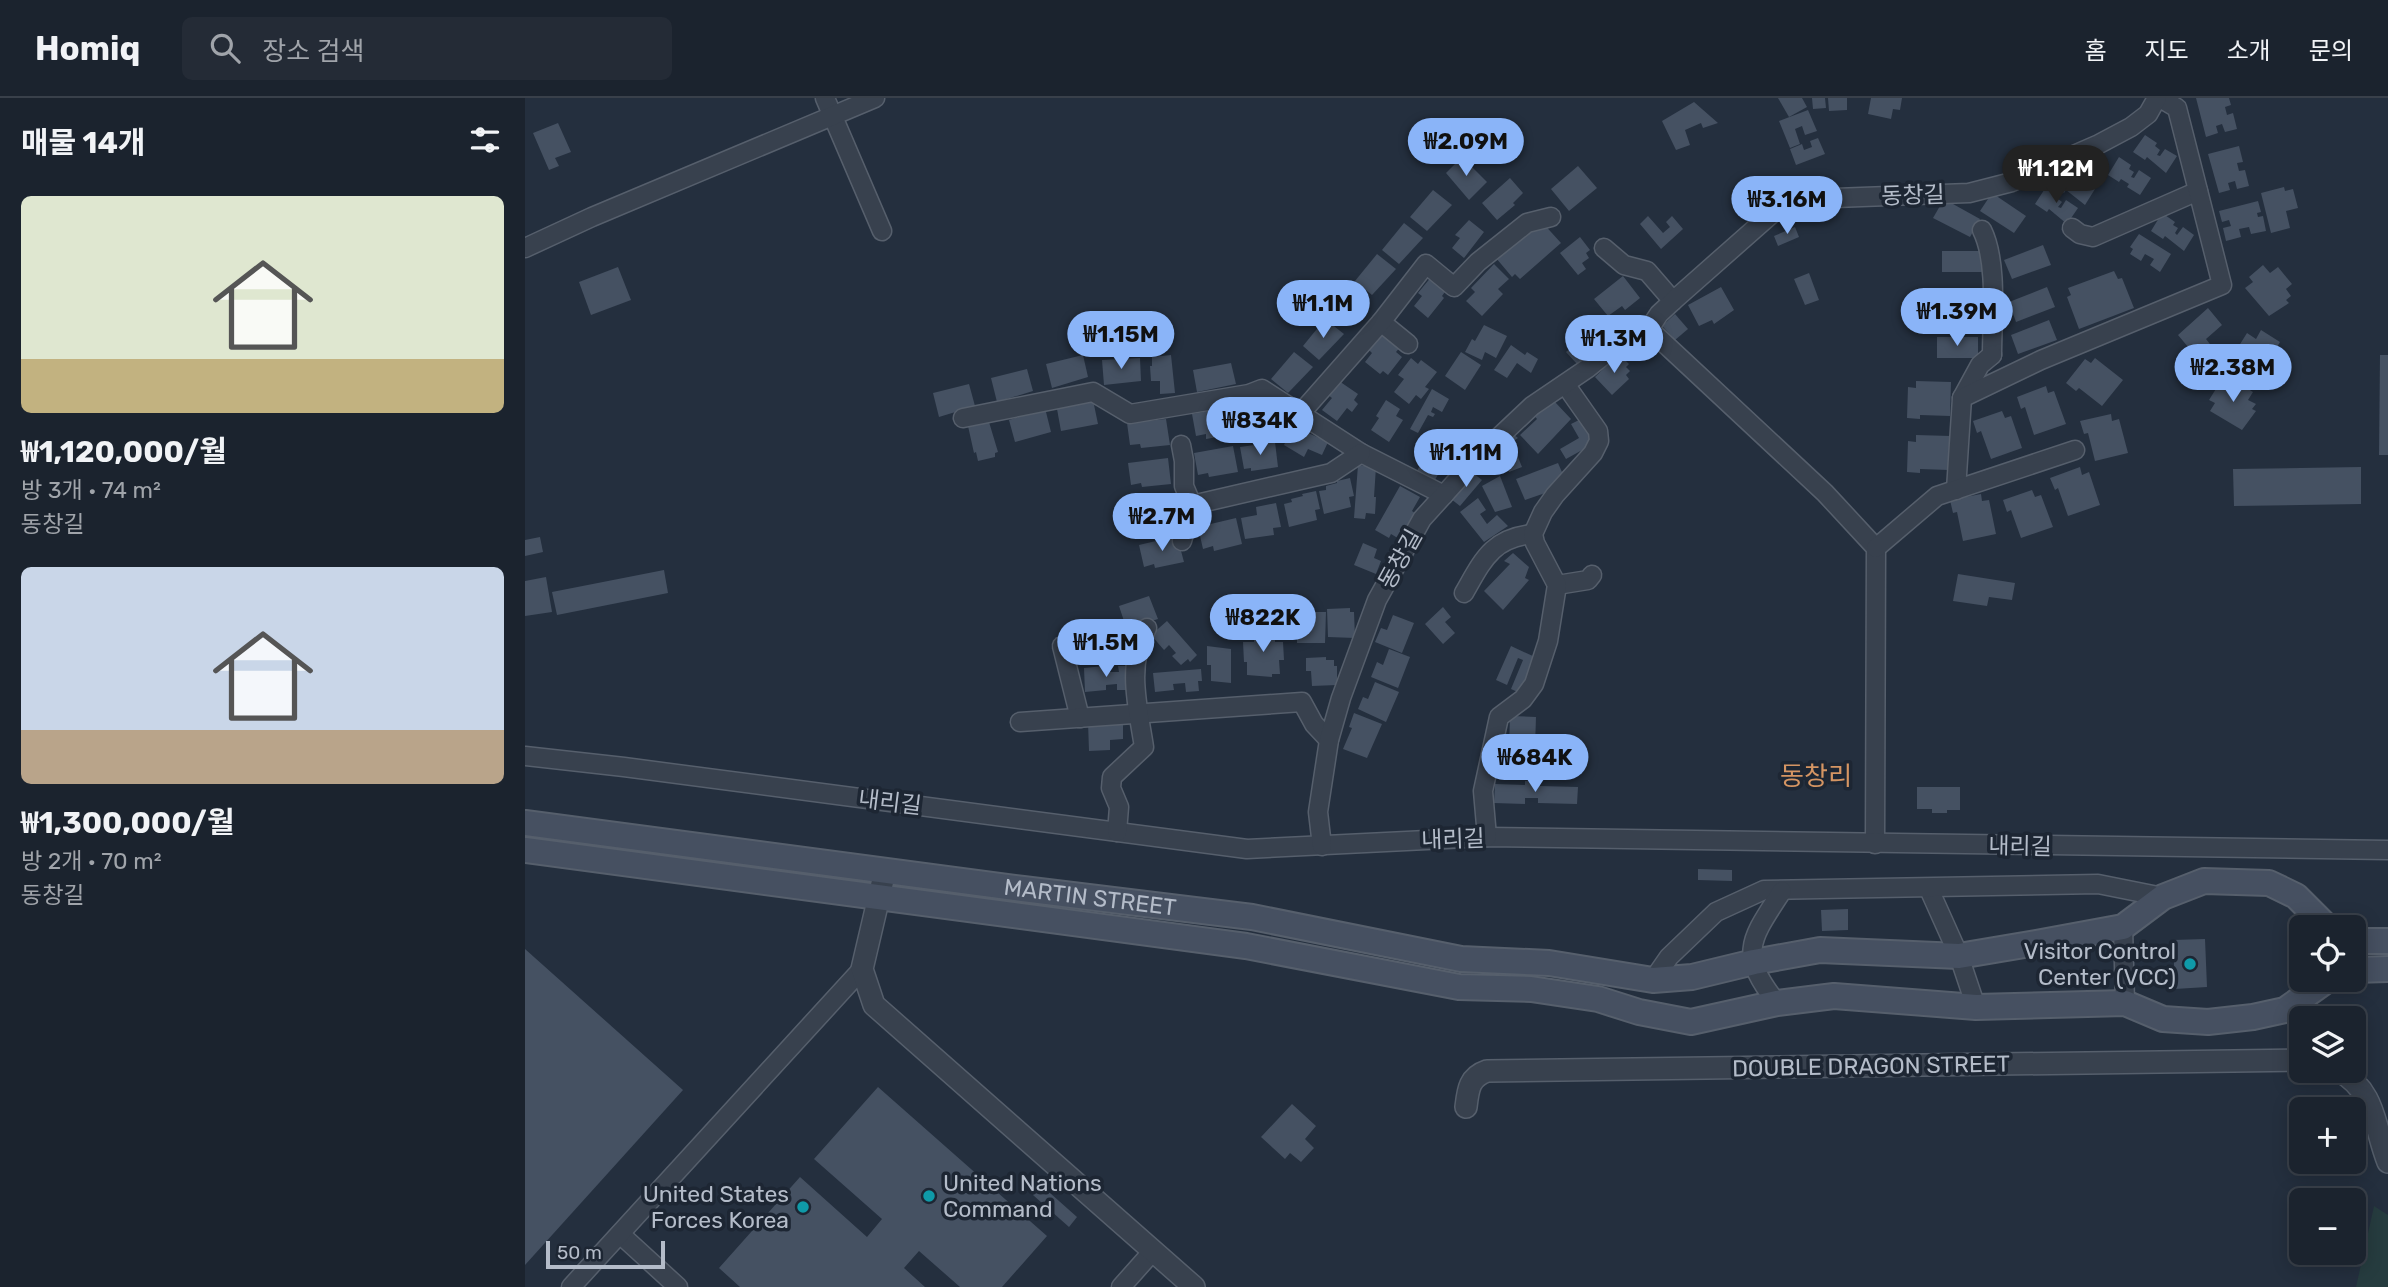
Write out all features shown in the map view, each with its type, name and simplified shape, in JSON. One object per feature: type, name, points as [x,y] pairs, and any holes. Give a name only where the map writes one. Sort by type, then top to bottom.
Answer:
[{"type":"main road","name":"MARTIN STREET","points":[[525,823],[1252,917],[1461,959],[1549,963],[1653,980],[1692,977],[1820,950],[1959,956],[2123,928]]},
{"type":"main road","name":"MARTIN STREET","points":[[525,850],[1246,946],[1459,987],[1531,989],[1598,999],[1639,1012],[1691,1022],[1777,1003],[1834,996],[1976,1007],[2125,1003]]},
{"type":"main road","points":[[2123,928],[2163,897],[2204,881],[2269,883],[2296,896],[2314,915]]},
{"type":"main road","points":[[2366,941],[2388,941]]},
{"type":"main road","points":[[2366,970],[2388,969]]},
{"type":"main road","points":[[2125,1003],[2163,1019],[2208,1023],[2285,1010],[2310,992]]},
{"type":"street","points":[[825,98],[882,231]]},
{"type":"street","points":[[525,248],[591,217],[728,162],[875,98]]},
{"type":"street","points":[[1962,398],[2017,371],[2222,285],[2178,108],[2159,98]]},
{"type":"street","name":"동창길","points":[[1322,846],[1318,812],[1329,740],[1341,698],[1377,600],[1422,519],[1481,455],[1532,406],[1620,342],[1649,329],[1659,314],[1776,210],[1808,199],[1969,193],[2012,182],[2131,127],[2148,114],[2159,98]]},
{"type":"street","points":[[2072,228],[2080,234],[2093,237],[2198,191]]},
{"type":"street","points":[[1300,414],[1381,322],[1426,264],[1454,287],[1478,262],[1527,223],[1551,217]]},
{"type":"street","points":[[1982,230],[1987,240],[1992,279],[1992,355]]},
{"type":"street","points":[[1604,247],[1624,265],[1647,271],[1673,301]]},
{"type":"street","points":[[1381,322],[1408,344]]},
{"type":"street","points":[[1649,329],[1825,493],[1876,548],[1875,844]]},
{"type":"street","points":[[1992,355],[2017,371]]},
{"type":"street","points":[[1956,490],[1962,398],[1980,365],[1992,355]]},
{"type":"street","points":[[1487,837],[1483,791],[1499,717],[1524,699],[1534,684],[1548,641],[1557,585],[1533,534],[1549,503],[1593,453],[1599,441],[1598,431],[1565,384]]},
{"type":"street","points":[[963,418],[1093,392],[1130,414],[1249,394],[1262,389],[1361,453],[1444,495]]},
{"type":"street","points":[[1181,446],[1184,486],[1192,505],[1182,541]]},
{"type":"street","points":[[1876,548],[1937,496],[2075,450]]},
{"type":"street","points":[[1192,505],[1331,473],[1361,453]]},
{"type":"street","points":[[1464,593],[1497,545],[1514,536],[1533,534]]},
{"type":"street","points":[[1557,585],[1588,580],[1592,575]]},
{"type":"street","points":[[1117,832],[1119,807],[1111,788],[1112,777],[1144,747],[1136,662],[1139,642],[1147,628]]},
{"type":"street","points":[[1062,646],[1080,718]]},
{"type":"street","points":[[1020,722],[1302,702],[1314,724],[1329,740]]},
{"type":"street","name":"내리길","points":[[525,756],[1247,849],[1487,837],[2388,850]]},
{"type":"street","points":[[885,871],[862,970],[874,1005],[1194,1287]]},
{"type":"street","points":[[1653,980],[1669,957],[1716,912],[1764,891],[1924,890],[2098,884],[2163,897]]},
{"type":"street","points":[[1924,890],[1959,956],[1976,1007]]},
{"type":"street","points":[[1777,1003],[1763,986],[1751,946],[1761,924],[1783,891]]},
{"type":"street","points":[[2123,928],[2125,1003]]},
{"type":"street","points":[[571,1287],[862,970]]},
{"type":"street","name":"DOUBLE DRAGON STREET","points":[[1466,1107],[1471,1081],[1478,1074],[1487,1071],[2289,1060]]},
{"type":"street","points":[[2354,1083],[2362,1090],[2375,1115],[2380,1141],[2388,1162]]},
{"type":"street","points":[[619,1234],[678,1287]]},
{"type":"street","points":[[1121,1287],[1153,1251]]},
{"type":"green space","points":[[2374,1206],[2388,1215],[2388,1287],[2356,1287],[2361,1265],[2366,1265],[2366,1242]]},
{"type":"building","points":[[1778,98],[1802,98],[1807,107],[1789,117]]},
{"type":"building","points":[[1812,98],[1825,98],[1826,108],[1813,109]]},
{"type":"building","points":[[1828,98],[1847,98],[1847,110],[1829,111]]},
{"type":"building","points":[[1871,98],[1902,98],[1900,110],[1893,109],[1891,119],[1868,114]]},
{"type":"building","points":[[2196,98],[2229,98],[2231,105],[2225,107],[2227,115],[2233,113],[2237,129],[2225,132],[2222,124],[2216,126],[2218,133],[2206,137]]},
{"type":"building","points":[[1694,102],[1718,123],[1703,128],[1701,123],[1685,130],[1690,145],[1676,150],[1662,121]]},
{"type":"building","points":[[1808,110],[1817,131],[1805,135],[1802,126],[1795,129],[1800,144],[1790,148],[1779,121]]},
{"type":"building","points":[[558,123],[571,152],[555,158],[559,166],[549,170],[533,133]]},
{"type":"building","points":[[2145,135],[2157,143],[2155,146],[2160,150],[2157,155],[2160,156],[2165,149],[2177,156],[2166,173],[2147,157],[2145,160],[2133,152]]},
{"type":"building","points":[[1818,138],[1825,154],[1796,165],[1790,149],[1802,144],[1804,150],[1812,147],[1810,141]]},
{"type":"building","points":[[2239,146],[2243,162],[2237,163],[2239,171],[2245,170],[2249,186],[2237,189],[2235,181],[2228,183],[2230,190],[2219,193],[2208,154]]},
{"type":"building","points":[[1462,157],[1487,182],[1469,200],[1446,173]]},
{"type":"building","points":[[2119,157],[2131,165],[2129,169],[2134,172],[2131,177],[2134,178],[2139,170],[2151,178],[2140,195],[2127,187],[2129,184],[2121,179],[2119,182],[2108,175]]},
{"type":"building","points":[[1578,166],[1597,188],[1569,211],[1551,189]]},
{"type":"building","points":[[2063,168],[2076,176],[2074,179],[2079,182],[2076,187],[2078,189],[2083,181],[2095,189],[2085,205],[2066,190],[2064,193],[2052,185]]},
{"type":"building","points":[[1510,178],[1523,193],[1513,203],[1515,205],[1497,220],[1482,203]]},
{"type":"building","points":[[2046,187],[2059,195],[2057,198],[2062,202],[2058,207],[2061,208],[2066,200],[2078,208],[2067,224],[2049,209],[2047,212],[2035,204]]},
{"type":"building","points":[[2284,187],[2285,191],[2293,189],[2298,208],[2286,211],[2290,228],[2271,233],[2261,193]]},
{"type":"building","points":[[1433,190],[1452,205],[1427,231],[1410,217]]},
{"type":"building","points":[[1992,193],[2026,216],[2014,233],[1980,211]]},
{"type":"building","points":[[1944,199],[1980,219],[1970,237],[1933,218]]},
{"type":"building","points":[[2258,201],[2261,212],[2257,213],[2258,217],[2263,216],[2266,231],[2251,234],[2249,227],[2239,229],[2241,237],[2226,241],[2223,228],[2231,226],[2229,220],[2222,222],[2219,211]]},
{"type":"building","points":[[2162,213],[2175,222],[2173,225],[2178,228],[2175,233],[2177,235],[2183,227],[2194,235],[2184,251],[2165,236],[2163,239],[2151,231]]},
{"type":"building","points":[[1648,216],[1663,233],[1670,227],[1666,222],[1672,216],[1683,229],[1661,249],[1640,224]]},
{"type":"building","points":[[1469,220],[1484,232],[1464,258],[1452,248],[1460,238],[1455,235]]},
{"type":"building","points":[[1541,221],[1561,243],[1520,279],[1515,274],[1512,277],[1496,258]]},
{"type":"building","points":[[1404,223],[1423,238],[1399,264],[1382,250]]},
{"type":"building","points":[[1795,227],[1799,237],[1778,246],[1774,236]]},
{"type":"building","points":[[2139,234],[2171,254],[2160,272],[2150,265],[2154,259],[2145,254],[2141,261],[2130,254],[2133,249],[2130,247]]},
{"type":"building","points":[[1580,237],[1590,250],[1586,253],[1589,258],[1582,263],[1586,269],[1578,275],[1560,253]]},
{"type":"building","points":[[2043,245],[2051,265],[2012,279],[2004,260]]},
{"type":"building","points":[[1942,251],[1983,251],[1983,272],[1942,272]]},
{"type":"building","points":[[1377,254],[1396,269],[1372,295],[1355,281]]},
{"type":"building","points":[[1494,264],[1509,279],[1498,289],[1503,294],[1482,316],[1466,301],[1475,292],[1471,288]]},
{"type":"building","points":[[2263,265],[2270,273],[2278,267],[2292,284],[2286,289],[2291,296],[2286,300],[2289,303],[2269,316],[2245,288],[2253,282],[2249,277]]},
{"type":"building","points":[[618,267],[631,300],[591,315],[579,282]]},
{"type":"building","points":[[2114,271],[2118,279],[2122,278],[2134,308],[2079,329],[2067,297],[2071,295],[2068,288]]},
{"type":"building","points":[[1809,273],[1819,300],[1805,305],[1794,279]]},
{"type":"building","points":[[1432,276],[1447,289],[1442,296],[1444,298],[1428,318],[1414,306],[1422,296],[1418,293]]},
{"type":"building","points":[[1623,276],[1640,298],[1625,310],[1622,306],[1608,316],[1594,299]]},
{"type":"building","points":[[1346,283],[1365,299],[1341,325],[1324,311]]},
{"type":"building","points":[[1721,287],[1734,310],[1714,324],[1712,320],[1699,326],[1688,305]]},
{"type":"building","points":[[2047,287],[2055,307],[2016,322],[2009,302]]},
{"type":"building","points":[[1940,294],[1982,294],[1982,315],[1940,315]]},
{"type":"building","points":[[2208,308],[2222,325],[2206,339],[2213,348],[2199,360],[2178,335]]},
{"type":"building","points":[[1675,314],[1688,329],[1675,340],[1662,326]]},
{"type":"building","points":[[1325,319],[1344,334],[1319,360],[1303,346]]},
{"type":"building","points":[[2049,320],[2057,340],[2018,354],[2011,335]]},
{"type":"building","points":[[1600,323],[1610,335],[1577,364],[1566,352]]},
{"type":"building","points":[[1484,325],[1507,336],[1496,358],[1485,352],[1482,360],[1465,352]]},
{"type":"building","points":[[2261,330],[2280,342],[2276,349],[2283,354],[2280,359],[2284,361],[2269,379],[2237,361],[2243,353],[2237,349],[2247,333],[2256,339]]},
{"type":"building","points":[[1383,332],[1401,346],[1396,352],[1402,357],[1388,375],[1383,371],[1380,374],[1365,362],[1372,353],[1369,350]]},
{"type":"building","points":[[1937,337],[1978,337],[1978,358],[1937,358]]},
{"type":"building","points":[[1511,345],[1525,355],[1527,352],[1538,359],[1531,373],[1517,363],[1507,378],[1494,370]]},
{"type":"building","points":[[1294,352],[1313,367],[1288,393],[1271,379]]},
{"type":"building","points":[[1461,352],[1481,365],[1465,390],[1445,376]]},
{"type":"building","points":[[1619,354],[1629,364],[1626,367],[1630,371],[1626,375],[1629,379],[1612,395],[1595,377]]},
{"type":"building","points":[[1083,355],[1088,377],[1052,388],[1046,364]]},
{"type":"building","points":[[1171,355],[1175,393],[1160,394],[1160,381],[1151,381],[1152,357]]},
{"type":"building","points":[[2380,355],[2388,355],[2388,455],[2379,455]]},
{"type":"building","points":[[1140,358],[1141,381],[1104,385],[1102,360]]},
{"type":"building","points":[[1411,358],[1418,364],[1421,360],[1437,372],[1425,387],[1429,389],[1421,399],[1416,395],[1409,404],[1394,392],[1404,379],[1398,375]]},
{"type":"building","points":[[2095,358],[2123,380],[2102,406],[2079,388],[2076,391],[2066,383],[2085,359],[2091,363]]},
{"type":"building","points":[[1231,363],[1236,384],[1197,392],[1193,370]]},
{"type":"building","points":[[1027,369],[1033,391],[997,402],[991,378]]},
{"type":"building","points":[[2234,380],[2253,392],[2248,400],[2256,404],[2252,409],[2256,411],[2242,430],[2210,411],[2215,403],[2209,400],[2219,384],[2228,389]]},
{"type":"building","points":[[1339,381],[1358,394],[1354,400],[1358,404],[1352,412],[1347,408],[1337,421],[1322,410],[1332,398],[1328,395]]},
{"type":"building","points":[[1916,381],[1951,382],[1950,416],[1920,415],[1920,419],[1907,418],[1908,387],[1916,388]]},
{"type":"building","points":[[969,384],[975,406],[939,417],[933,393]]},
{"type":"building","points":[[2046,386],[2048,393],[2054,391],[2066,424],[2034,435],[2025,407],[2021,409],[2017,397]]},
{"type":"building","points":[[1432,389],[1449,399],[1442,412],[1433,407],[1431,412],[1435,414],[1433,417],[1428,415],[1418,433],[1410,429]]},
{"type":"building","points":[[1093,400],[1098,424],[1061,431],[1057,409]]},
{"type":"building","points":[[1386,400],[1400,409],[1396,416],[1403,420],[1389,442],[1371,430]]},
{"type":"building","points":[[1555,402],[1571,419],[1538,454],[1520,435],[1537,419],[1533,414]]},
{"type":"building","points":[[1271,403],[1276,428],[1246,433],[1245,430],[1238,431],[1234,410]]},
{"type":"building","points":[[1231,407],[1235,434],[1206,439],[1206,434],[1196,436],[1192,414]]},
{"type":"building","points":[[1045,408],[1051,432],[1015,442],[1009,420]]},
{"type":"building","points":[[2002,411],[2005,418],[2011,416],[2022,448],[1991,459],[1981,431],[1977,433],[1973,421]]},
{"type":"building","points":[[2111,414],[2112,421],[2119,419],[2128,453],[2095,461],[2088,433],[2084,434],[2080,421]]},
{"type":"building","points":[[1166,419],[1170,445],[1141,448],[1140,444],[1130,445],[1127,423]]},
{"type":"building","points":[[1581,419],[1595,443],[1566,459],[1560,449],[1579,438],[1571,424]]},
{"type":"building","points":[[989,422],[998,452],[995,457],[978,461],[968,426]]},
{"type":"building","points":[[1293,426],[1328,442],[1322,455],[1308,449],[1304,457],[1284,445]]},
{"type":"building","points":[[1513,434],[1518,438],[1512,442],[1522,467],[1509,472],[1501,447]]},
{"type":"building","points":[[1916,435],[1951,436],[1949,470],[1920,469],[1920,473],[1907,472],[1908,441],[1916,442]]},
{"type":"building","points":[[1275,442],[1278,467],[1251,471],[1251,468],[1244,469],[1240,447]]},
{"type":"building","points":[[1233,446],[1238,472],[1209,477],[1208,473],[1198,475],[1194,453]]},
{"type":"building","points":[[1436,447],[1464,461],[1462,463],[1451,458],[1446,467],[1438,463],[1436,467],[1441,469],[1435,480],[1417,471],[1423,459],[1429,461]]},
{"type":"building","points":[[1168,458],[1171,484],[1142,487],[1141,483],[1131,485],[1128,463]]},
{"type":"building","points":[[1558,463],[1565,479],[1551,491],[1525,500],[1516,479]]},
{"type":"building","points":[[1358,465],[1376,467],[1375,514],[1366,513],[1365,519],[1354,518]]},
{"type":"building","points":[[2080,467],[2082,475],[2089,472],[2100,505],[2068,516],[2058,488],[2055,490],[2050,478]]},
{"type":"building","points":[[2361,467],[2361,504],[2234,506],[2233,469]]},
{"type":"building","points":[[1473,473],[1482,480],[1460,506],[1451,499]]},
{"type":"building","points":[[1500,476],[1512,507],[1495,512],[1482,486]]},
{"type":"building","points":[[1350,478],[1354,496],[1349,497],[1351,507],[1324,514],[1319,491],[1326,490],[1326,486],[1337,481]]},
{"type":"building","points":[[1400,486],[1420,497],[1412,511],[1416,514],[1401,540],[1391,534],[1389,538],[1375,530]]},
{"type":"building","points":[[2032,490],[2035,497],[2041,495],[2053,527],[2021,538],[2011,510],[2007,512],[2003,500]]},
{"type":"building","points":[[1316,491],[1320,509],[1315,510],[1317,520],[1289,527],[1284,504],[1303,496],[1302,494]]},
{"type":"building","points":[[1981,494],[1982,501],[1989,500],[1996,534],[1963,541],[1957,512],[1953,513],[1950,500]]},
{"type":"building","points":[[1478,498],[1486,510],[1480,514],[1487,524],[1497,515],[1508,526],[1484,542],[1460,512]]},
{"type":"building","points":[[1172,500],[1175,527],[1146,530],[1145,526],[1135,527],[1132,505]]},
{"type":"building","points":[[1276,503],[1281,527],[1273,528],[1274,535],[1245,539],[1241,518],[1257,515],[1256,507]]},
{"type":"building","points":[[1236,518],[1242,544],[1214,551],[1213,546],[1203,549],[1198,527]]},
{"type":"building","points":[[1177,536],[1184,562],[1155,568],[1154,564],[1144,567],[1139,545]]},
{"type":"building","points":[[540,537],[543,552],[525,556],[525,540]]},
{"type":"building","points":[[1363,543],[1377,549],[1374,558],[1381,561],[1376,574],[1354,565]]},
{"type":"building","points":[[1513,553],[1529,567],[1525,578],[1529,580],[1503,610],[1484,591],[1510,564],[1504,561]]},
{"type":"building","points":[[664,570],[668,593],[557,615],[552,592]]},
{"type":"building","points":[[1958,574],[2015,583],[2012,600],[1989,597],[1987,606],[1953,601]]},
{"type":"building","points":[[546,577],[552,612],[525,616],[525,581]]},
{"type":"building","points":[[1149,596],[1158,619],[1126,627],[1119,606]]},
{"type":"building","points":[[1443,607],[1451,617],[1445,622],[1455,633],[1443,644],[1425,624]]},
{"type":"building","points":[[1350,608],[1350,612],[1354,612],[1355,638],[1328,637],[1327,609]]},
{"type":"building","points":[[1306,612],[1326,612],[1325,643],[1297,643],[1297,615],[1306,615]]},
{"type":"building","points":[[1393,615],[1414,623],[1402,653],[1375,642],[1381,628],[1387,630]]},
{"type":"building","points":[[1167,621],[1197,655],[1190,662],[1188,659],[1181,665],[1172,656],[1176,653],[1169,645],[1164,650],[1151,635]]},
{"type":"building","points":[[1093,623],[1136,634],[1128,664],[1095,655],[1096,651],[1086,649]]},
{"type":"building","points":[[1254,627],[1268,627],[1268,631],[1275,631],[1275,642],[1283,642],[1284,660],[1279,660],[1280,674],[1272,674],[1272,677],[1247,675],[1243,642],[1254,642]]},
{"type":"building","points":[[1207,646],[1231,649],[1231,683],[1211,681],[1211,665],[1207,665]]},
{"type":"building","points":[[1511,646],[1535,657],[1520,693],[1511,689],[1523,660],[1518,658],[1507,685],[1496,680]]},
{"type":"building","points":[[1389,649],[1410,657],[1398,688],[1371,677],[1377,662],[1383,665]]},
{"type":"building","points":[[1326,657],[1326,660],[1334,660],[1334,666],[1337,666],[1337,685],[1312,686],[1311,671],[1306,671],[1306,658]]},
{"type":"building","points":[[1104,666],[1107,672],[1119,672],[1118,666],[1129,666],[1129,690],[1117,690],[1117,684],[1106,685],[1106,690],[1085,692],[1084,668]]},
{"type":"building","points":[[1201,669],[1199,691],[1186,692],[1185,683],[1173,684],[1174,690],[1155,692],[1153,673]]},
{"type":"building","points":[[1375,682],[1399,692],[1386,722],[1358,709],[1363,697],[1368,699]]},
{"type":"building","points":[[1354,713],[1382,724],[1367,758],[1343,749],[1352,728],[1349,727]]},
{"type":"building","points":[[1510,716],[1536,717],[1535,747],[1509,746]]},
{"type":"building","points":[[1123,721],[1123,739],[1110,740],[1110,750],[1089,751],[1088,722]]},
{"type":"building","points":[[1525,781],[1540,781],[1540,786],[1578,787],[1577,804],[1538,803],[1538,798],[1525,798],[1525,804],[1494,803],[1495,784],[1525,785]]},
{"type":"building","points":[[1917,787],[1960,787],[1960,810],[1932,813],[1932,809],[1917,809]]},
{"type":"building","points":[[1698,869],[1732,870],[1732,881],[1698,880]]},
{"type":"building","points":[[1848,909],[1848,930],[1822,931],[1821,910]]},
{"type":"building","name":"Visitor Control Center (VCC)","points":[[2205,939],[2207,987],[2175,989],[2173,940]]},
{"type":"building","points":[[525,949],[683,1090],[525,1265]]},
{"type":"building","name":"United Nations Command","points":[[878,1087],[1047,1236],[1002,1287],[960,1287],[919,1251],[904,1268],[925,1287],[740,1287],[719,1268],[800,1177],[867,1237],[882,1219],[814,1159]]},
{"type":"building","points":[[1292,1104],[1316,1126],[1305,1139],[1314,1148],[1301,1162],[1290,1153],[1285,1159],[1261,1137]]},
{"type":"building","points":[[1041,1185],[1077,1217],[1069,1227],[1033,1195]]},
{"type":"place","name":"Visitor Control Center (VCC)","points":[[2190,964]]},
{"type":"place","name":"United Nations Command","points":[[929,1196]]},
{"type":"place","name":"United States Forces Korea","points":[[803,1207]]},
{"type":"district","name":"동창리","points":[[1816,776]]}]
